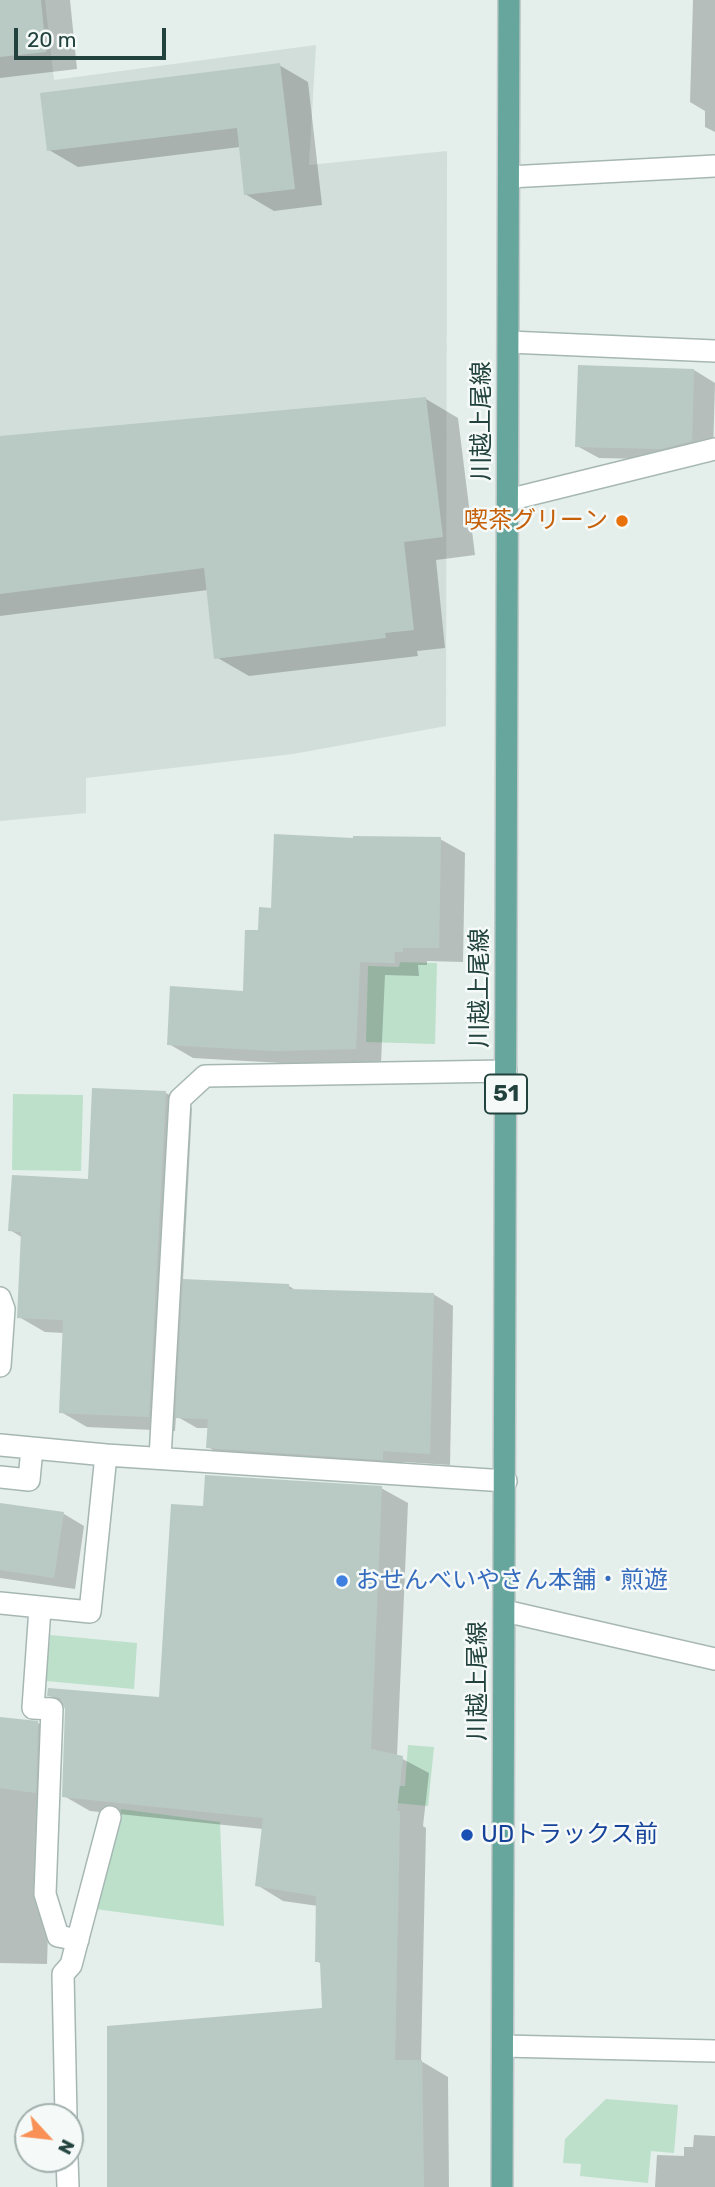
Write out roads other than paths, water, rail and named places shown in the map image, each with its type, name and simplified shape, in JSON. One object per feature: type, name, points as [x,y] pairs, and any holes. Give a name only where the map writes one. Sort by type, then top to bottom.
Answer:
[{"type":"main road","name":"川越上尾線","points":[[502,2187],[509,0]]},
{"type":"street","points":[[509,177],[715,166]]},
{"type":"street","points":[[509,342],[715,351]]},
{"type":"street","points":[[508,500],[715,449]]},
{"type":"street","points":[[160,1458],[180,1099],[205,1076],[506,1071]]},
{"type":"street","points":[[0,1298],[4,1308],[0,1366]]},
{"type":"street","points":[[0,1445],[106,1455],[506,1481]]},
{"type":"street","points":[[0,1477],[29,1480],[32,1448]]},
{"type":"street","points":[[0,1603],[90,1612],[106,1455]]},
{"type":"street","points":[[40,1608],[33,1708],[52,1709],[45,1894],[58,1936],[78,1940]]},
{"type":"street","points":[[505,1611],[715,1659]]},
{"type":"street","points":[[66,2103],[63,1974],[72,1965],[110,1817]]},
{"type":"street","points":[[503,2046],[715,2051]]},
{"type":"place","name":"喫茶グリーン","points":[[622,521]]},
{"type":"place","name":"おせんべいやさん本舗・煎遊","points":[[342,1581]]},
{"type":"place","name":"UDトラックス前","points":[[467,1835]]}]
